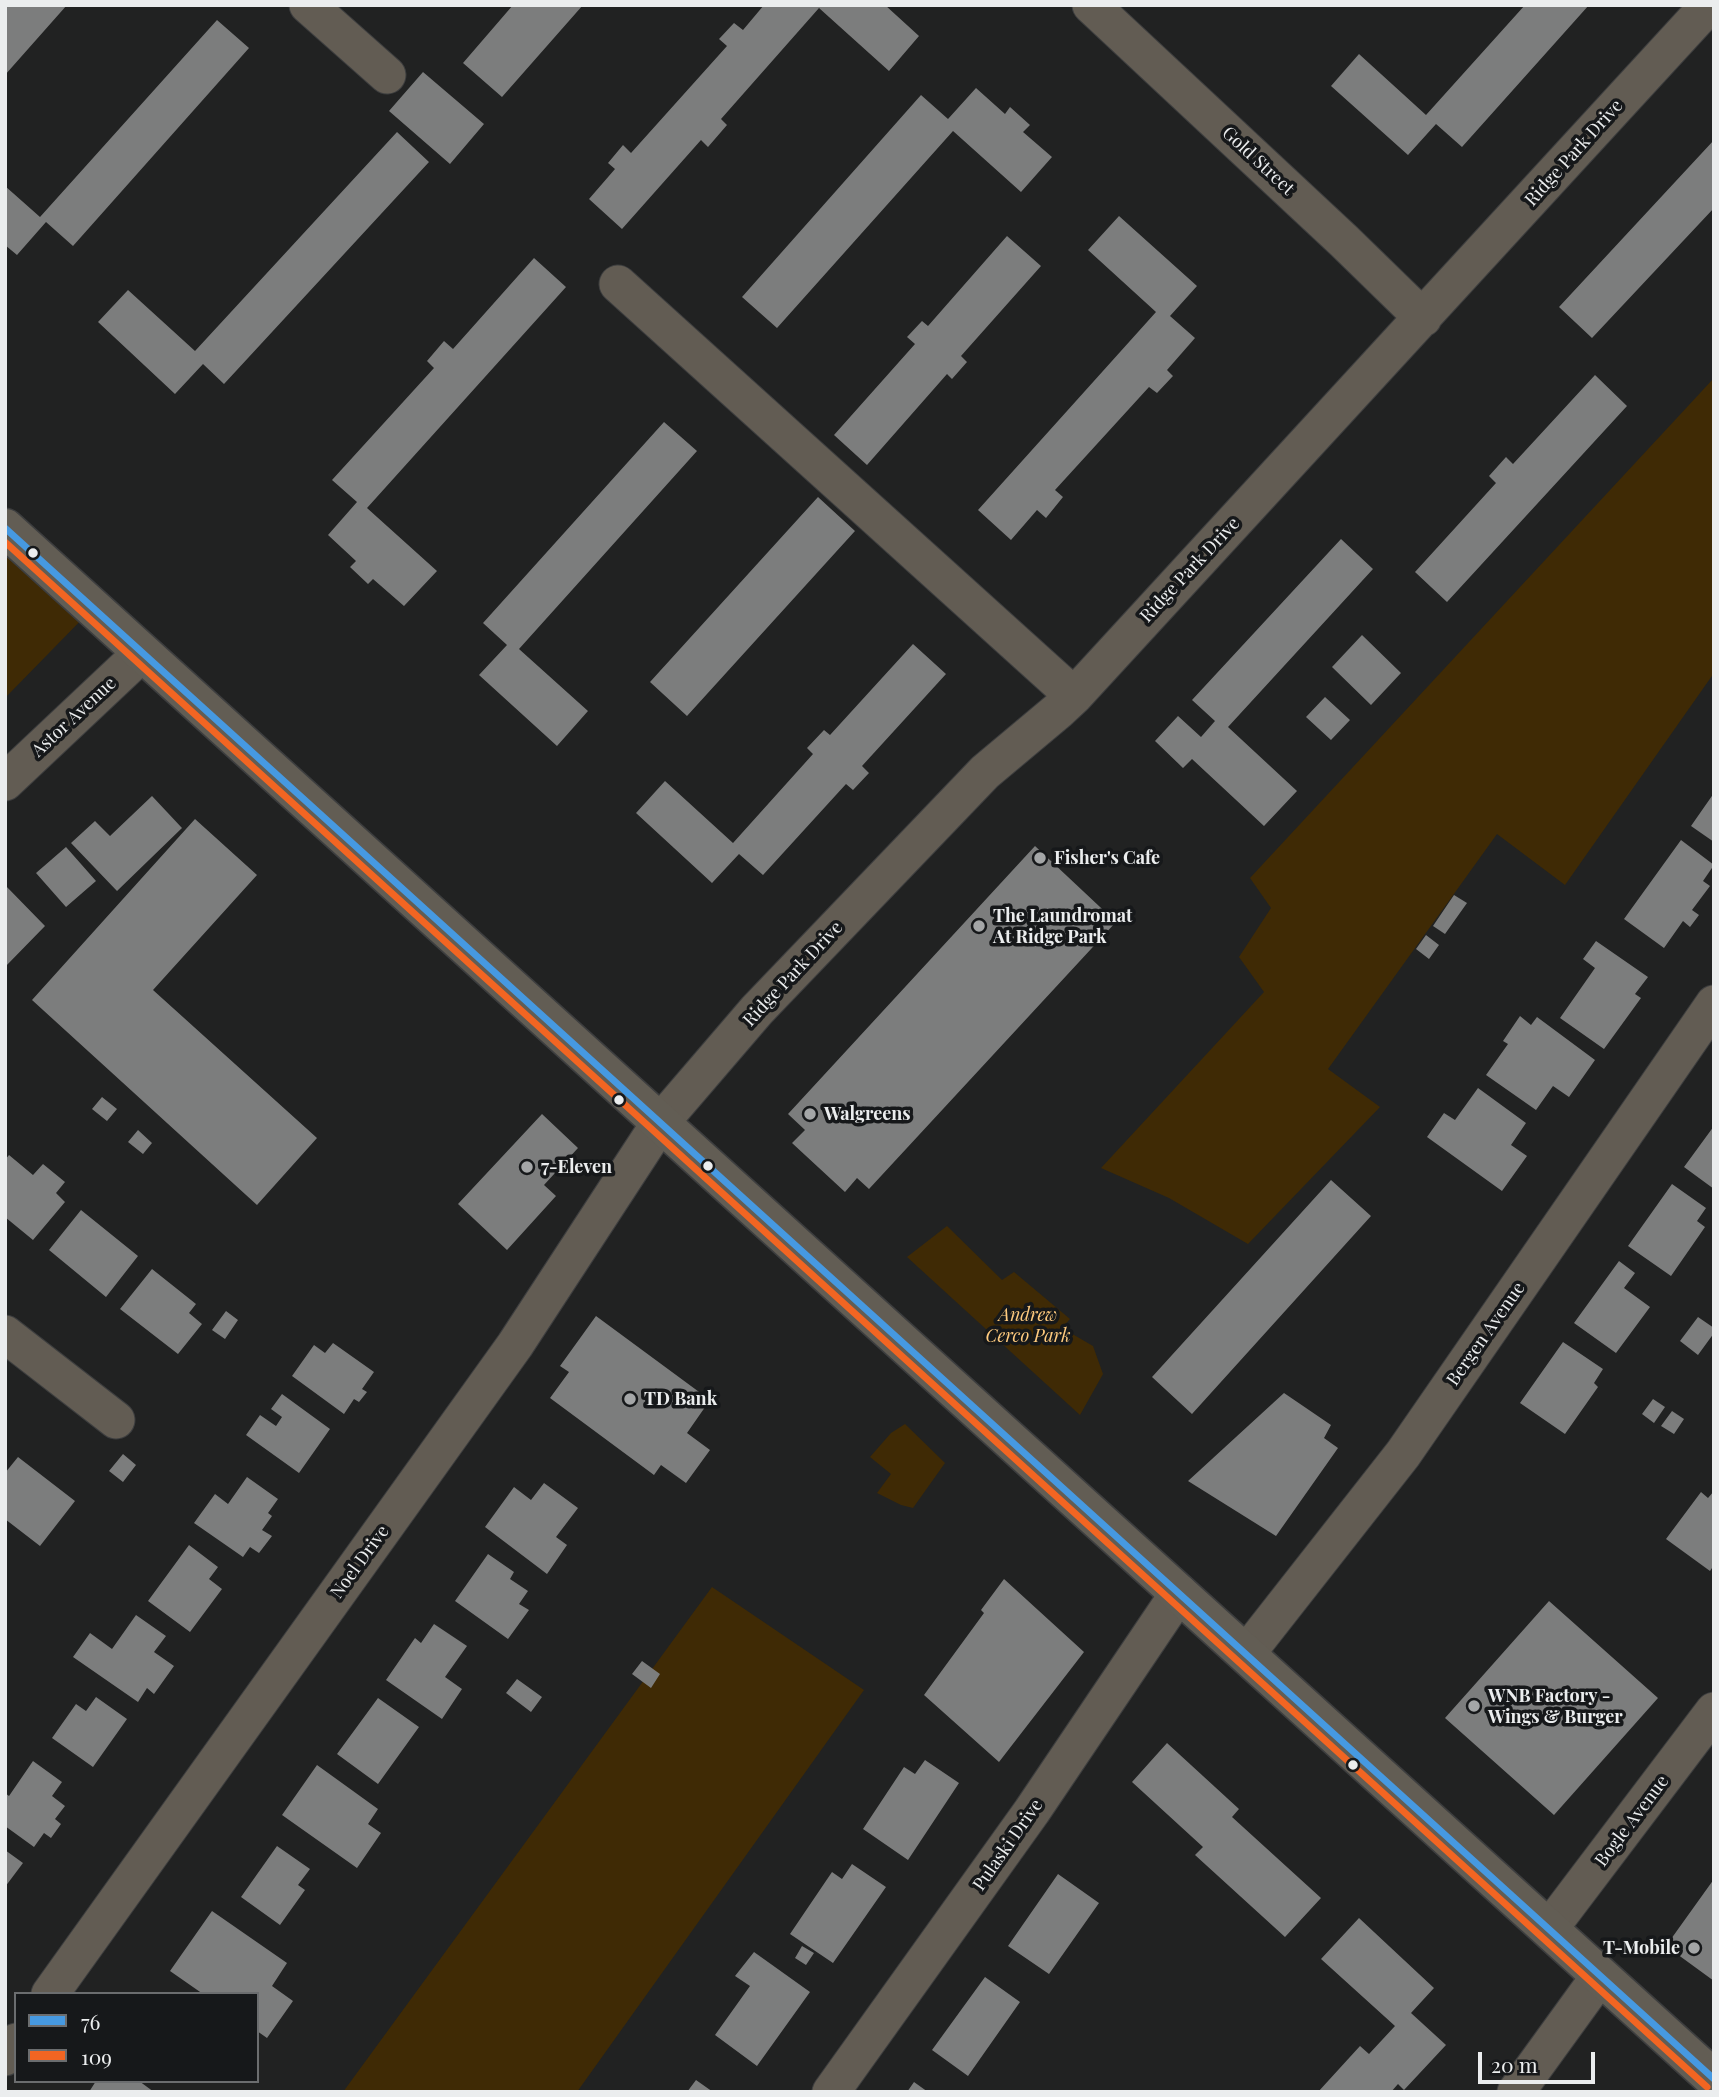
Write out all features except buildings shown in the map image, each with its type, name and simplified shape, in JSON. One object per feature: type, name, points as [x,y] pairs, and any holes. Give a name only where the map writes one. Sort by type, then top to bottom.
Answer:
[{"type":"main road","points":[[5,528],[1714,2079]]},
{"type":"street","points":[[308,5],[387,75]]},
{"type":"street","name":"Gold Street","points":[[1091,5],[1423,318]]},
{"type":"street","name":"Ridge Park Drive","points":[[660,1123],[757,1010],[985,772],[1074,696],[1709,5]]},
{"type":"street","points":[[618,284],[1074,696]]},
{"type":"street","name":"Astor Avenue","points":[[5,782],[142,653]]},
{"type":"street","name":"Bergen Avenue","points":[[1246,1654],[1404,1454],[1714,1004]]},
{"type":"street","name":"Noel Drive","points":[[51,1992],[515,1345],[660,1123]]},
{"type":"street","points":[[5,1334],[116,1420]]},
{"type":"street","name":"Pulaski Drive","points":[[831,2092],[1032,1811],[1179,1593]]},
{"type":"street","name":"Bogle Avenue","points":[[1549,1929],[1714,1712]]},
{"type":"street","points":[[1516,2092],[1600,1976]]},
{"type":"green space","points":[[1714,378],[1714,673],[1565,885],[1497,834],[1328,1069],[1380,1107],[1248,1244],[1169,1198],[1101,1168],[1264,992],[1239,957],[1271,908],[1250,878]]},
{"type":"green space","points":[[5,528],[93,608],[5,698]]},
{"type":"green space","name":"Andrew Cerco Park","points":[[947,1226],[1002,1280],[1014,1272],[1070,1319],[1062,1328],[1093,1346],[1103,1374],[1080,1415],[907,1257]]},
{"type":"green space","points":[[905,1424],[945,1463],[913,1508],[877,1493],[891,1474],[870,1457],[891,1433]]},
{"type":"green space","points":[[712,1587],[864,1690],[577,2092],[343,2092]]},
{"type":"transit line","name":"76","points":[[5,528],[1714,2079]]},
{"type":"transit line","name":"109","points":[[5,542],[1707,2087]]},
{"type":"place","name":"Fisher's Cafe","points":[[1040,858]]},
{"type":"place","name":"The Laundromat At Ridge Park","points":[[979,926]]},
{"type":"place","name":"Walgreens","points":[[810,1114]]},
{"type":"place","name":"7-Eleven","points":[[527,1167]]},
{"type":"place","name":"TD Bank","points":[[630,1399]]},
{"type":"place","name":"WNB Factory - Wings & Burger","points":[[1474,1706]]},
{"type":"place","name":"T-Mobile","points":[[1694,1948]]}]
